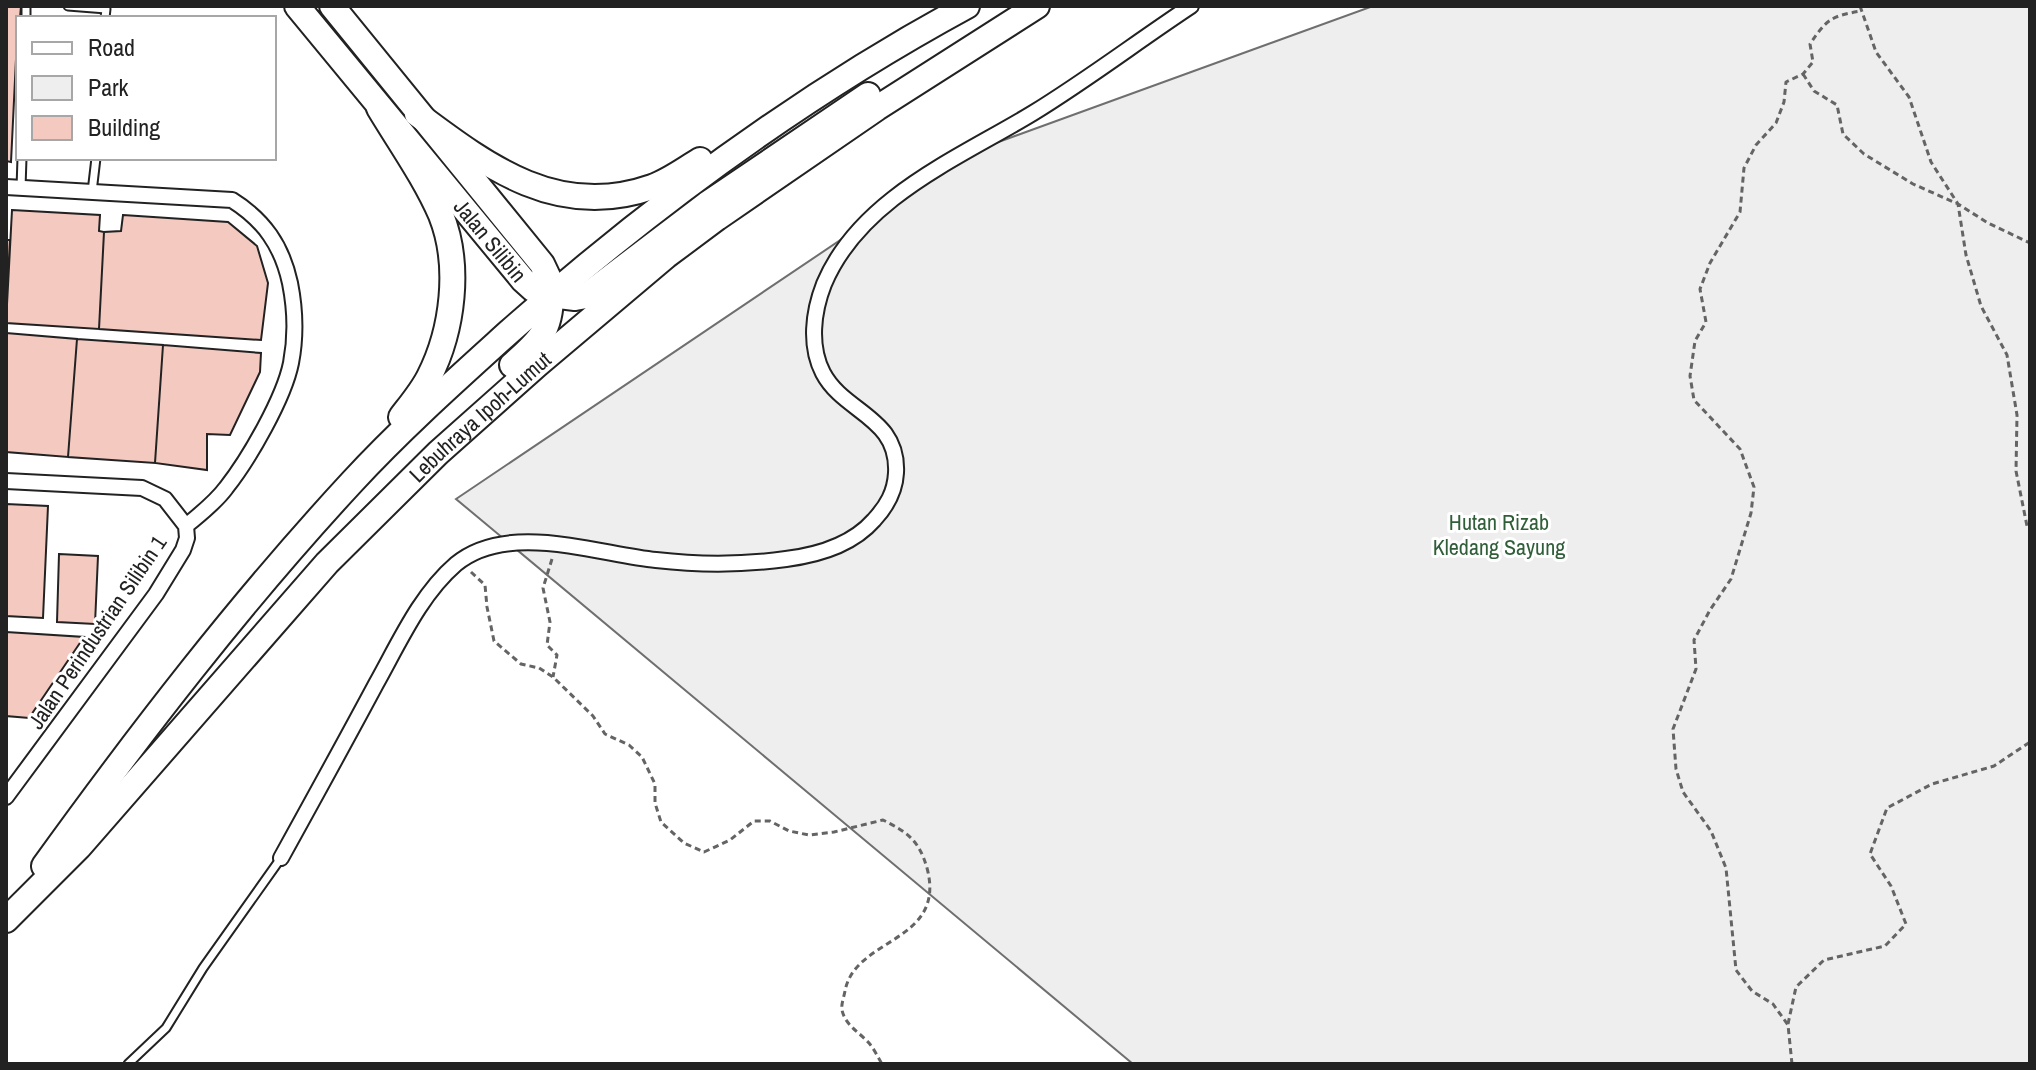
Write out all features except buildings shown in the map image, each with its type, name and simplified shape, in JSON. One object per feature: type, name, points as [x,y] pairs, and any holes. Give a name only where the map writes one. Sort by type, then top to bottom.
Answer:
[{"type":"main road","name":"Jalan Silibin","points":[[297,6],[523,280],[533,289],[551,295],[551,283],[542,264],[332,6]]},
{"type":"main road","name":"Lebuhraya Ipoh-Lumut","points":[[6,918],[145,728],[277,566],[354,480],[447,388],[551,295],[647,216],[798,107],[967,6]]},
{"type":"main road","points":[[327,563],[383,490],[429,442],[536,344],[549,323],[551,295],[586,296],[707,204],[826,122],[942,54],[1028,11]]},
{"type":"main road","name":"Lebuhraya Ipoh-Lumut","points":[[6,918],[79,847],[327,563],[449,443],[538,364],[666,256],[877,108],[1028,11]]},
{"type":"main road","points":[[417,114],[501,173],[540,188],[583,197],[630,193],[653,186],[798,107]]},
{"type":"main road","points":[[354,480],[427,380],[439,357],[451,300],[452,272],[442,219],[433,198],[379,108]]},
{"type":"street","points":[[281,858],[408,627],[435,585],[459,562],[486,548],[526,541],[657,560],[746,565],[806,557],[844,544],[874,522],[893,495],[896,455],[889,438],[875,422],[839,393],[824,376],[815,354],[817,311],[824,285],[837,260],[856,234],[898,196],[985,139],[1058,97],[1191,6]]},
{"type":"street","points":[[13,188],[92,192]]},
{"type":"street","name":"Jalan Perindustrian Silibin 1","points":[[6,797],[172,570],[187,538],[186,526],[210,506],[239,469],[274,408],[291,362],[293,307],[286,262],[261,221],[232,200],[92,192]]},
{"type":"street","points":[[6,481],[142,488],[165,499],[186,526]]},
{"type":"lane","points":[[68,6],[106,9],[105,16]]},
{"type":"lane","points":[[13,188],[21,160]]},
{"type":"lane","points":[[92,192],[96,160]]},
{"type":"lane","points":[[128,1064],[166,1028],[203,968],[281,858]]},
{"type":"path","points":[[1788,1025],[1773,1004],[1752,991],[1736,970],[1726,868],[1711,831],[1683,792],[1676,769],[1673,729],[1696,669],[1694,640],[1731,579],[1751,513],[1754,487],[1740,449],[1694,400],[1690,376],[1695,341],[1706,322],[1700,289],[1710,263],[1740,212],[1744,168],[1756,145],[1776,123],[1784,102],[1786,82],[1803,74],[1813,62],[1810,44],[1824,24],[1835,16],[1860,9],[1876,52],[1909,97],[1931,162],[1948,193],[1958,204],[1966,255],[1981,306],[2007,355],[2017,415],[2016,471],[2030,530]]},
{"type":"path","points":[[1803,74],[1814,91],[1837,105],[1843,134],[1864,154],[1913,184],[1958,204],[1988,223],[2030,243]]},
{"type":"path","points":[[553,677],[557,655],[547,645],[550,622],[543,588],[557,544]]},
{"type":"path","points":[[459,562],[485,585],[494,641],[521,664],[539,668],[553,677],[593,716],[605,734],[629,745],[642,757],[655,784],[655,803],[661,822],[684,843],[704,852],[730,840],[754,821],[770,821],[789,831],[809,835],[883,820],[910,833],[925,860],[932,885],[925,913],[858,965],[847,981],[841,1008],[847,1022],[869,1043],[882,1064]]},
{"type":"path","points":[[1792,1064],[1788,1025],[1796,987],[1824,960],[1885,946],[1906,924],[1891,886],[1870,854],[1887,808],[1932,784],[1994,766],[2030,742]]},
{"type":"green space","name":"Hutan Rizab Kledang Sayung","points":[[1373,6],[2030,6],[2030,1064],[1133,1064],[456,499],[971,152]]}]
